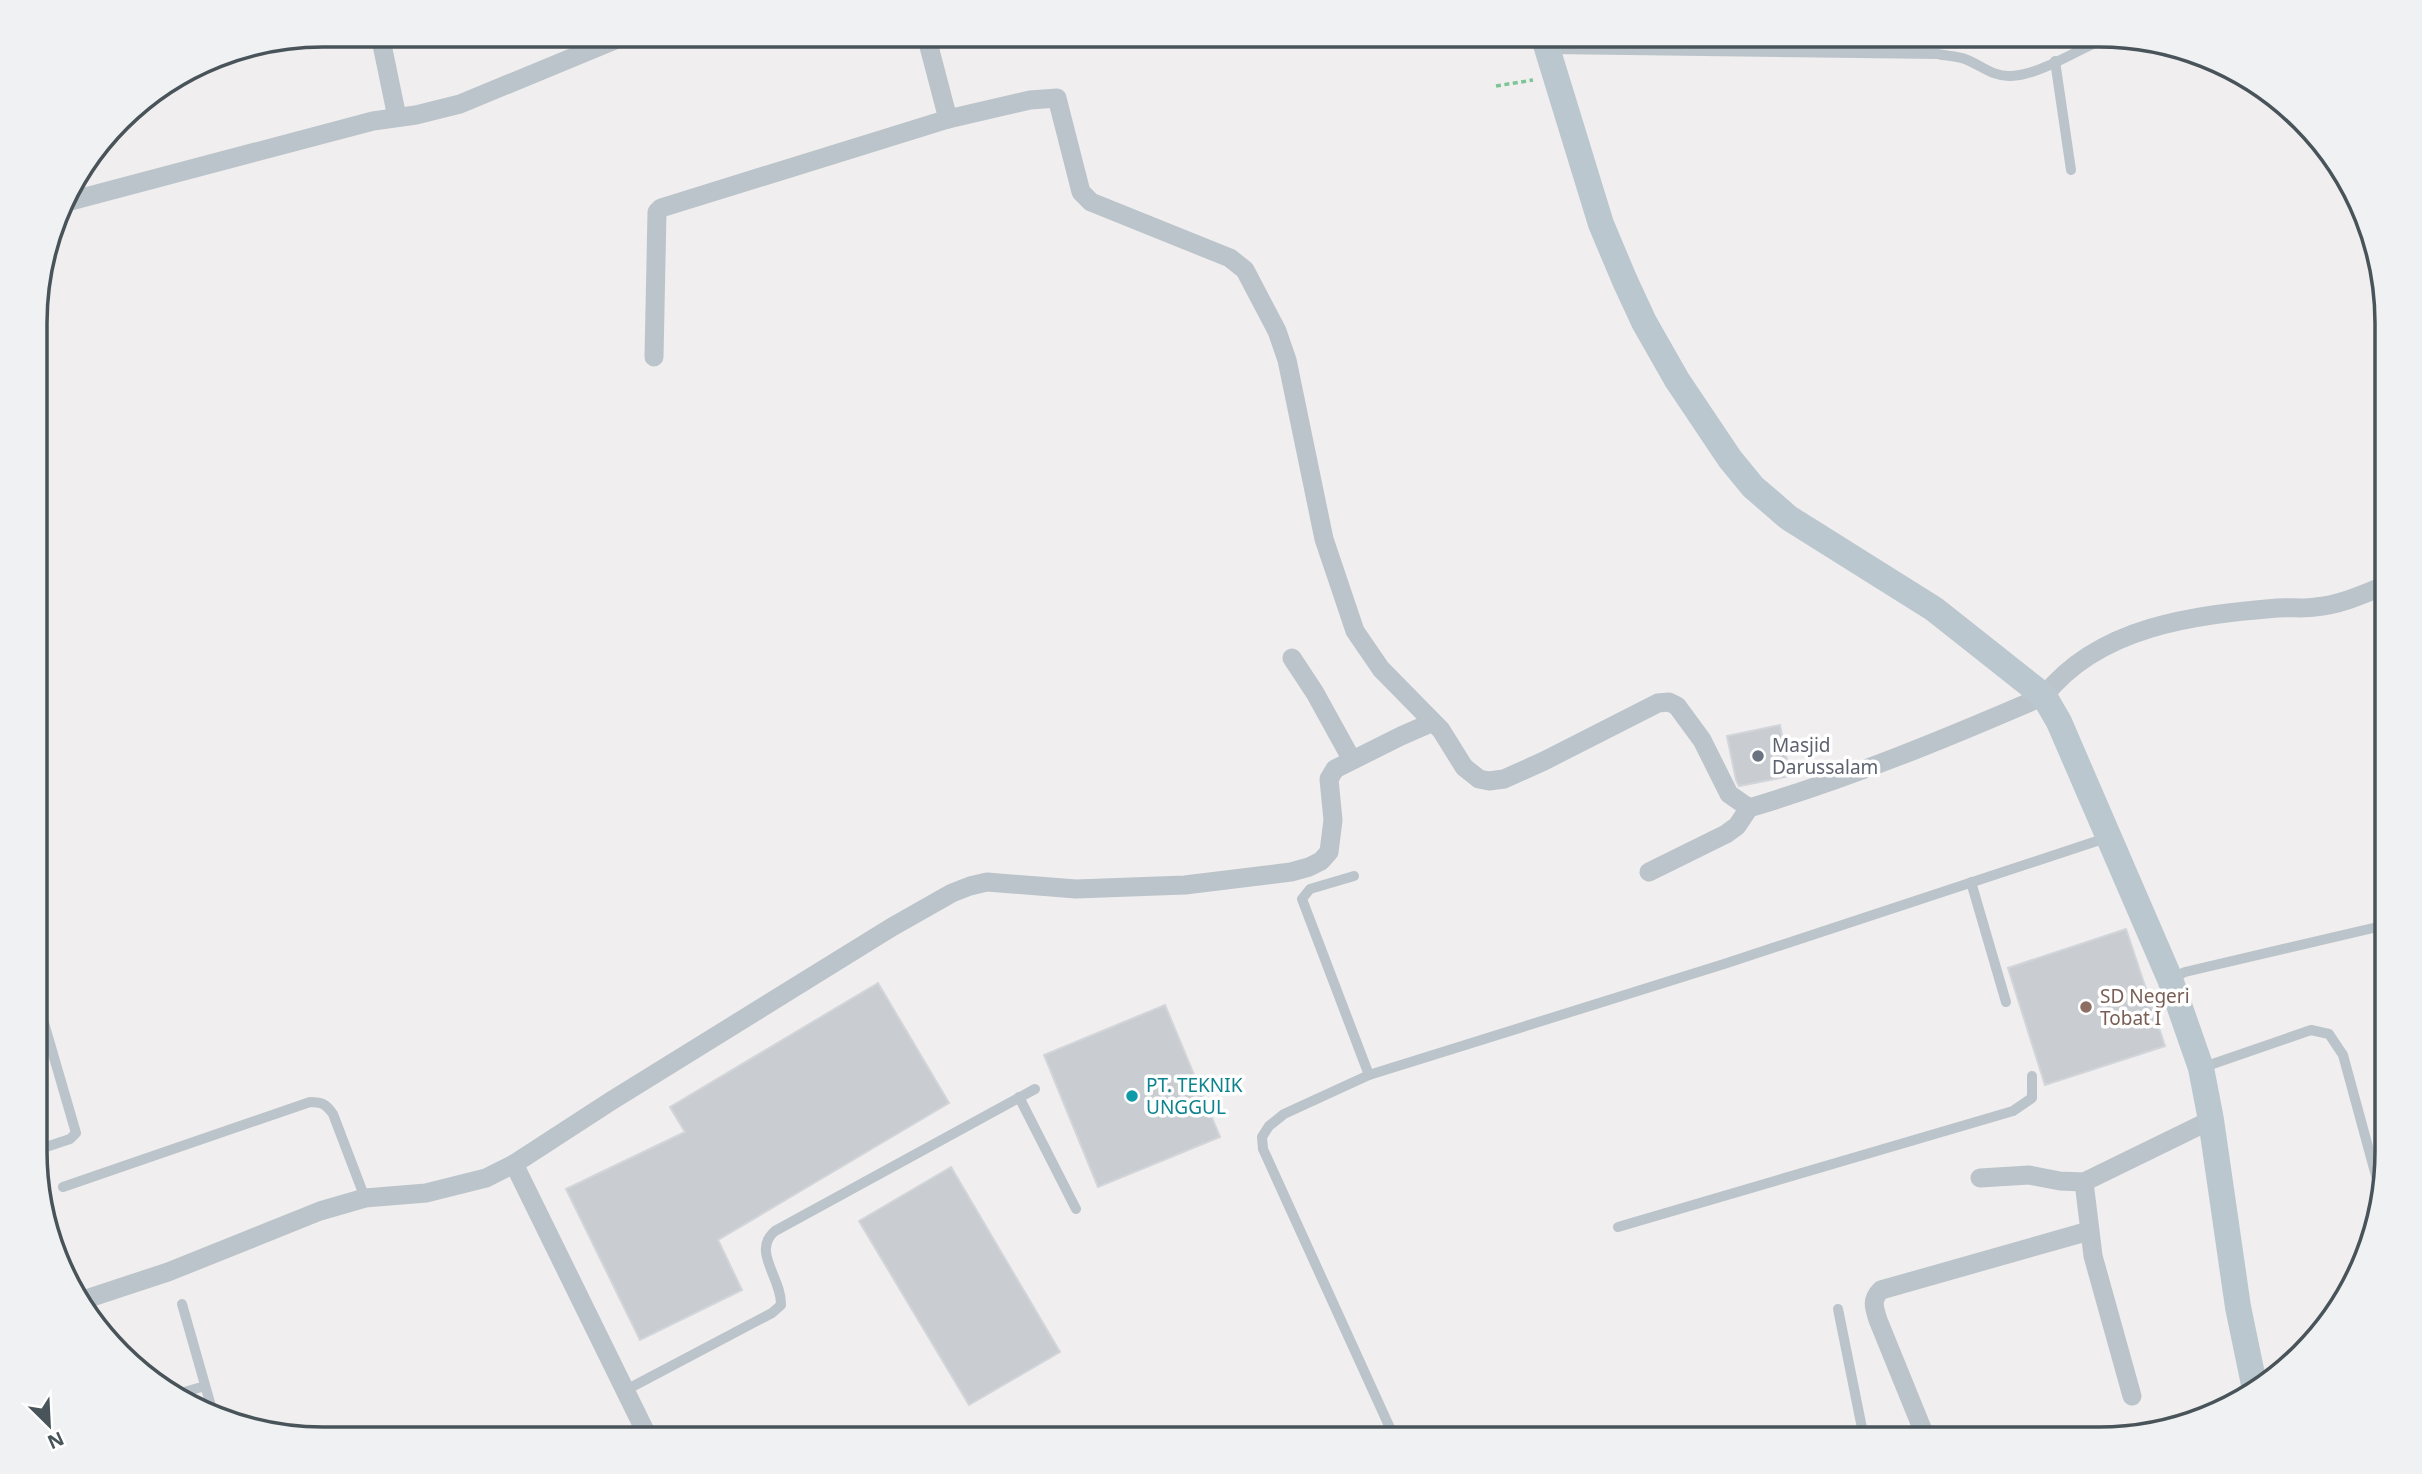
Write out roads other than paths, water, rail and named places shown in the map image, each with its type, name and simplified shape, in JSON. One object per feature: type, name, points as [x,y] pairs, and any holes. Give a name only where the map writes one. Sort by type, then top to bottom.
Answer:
[{"type":"main road","points":[[1546,47],[1601,224],[1625,281],[1677,380],[1730,459],[1753,487],[1789,518],[1934,609],[2044,696],[2059,722],[2170,979],[2201,1068],[2238,1307],[2253,1379]]},
{"type":"street","points":[[382,47],[397,117]]},
{"type":"street","points":[[77,198],[373,121],[425,113],[460,104],[599,47]]},
{"type":"street","points":[[929,47],[948,119]]},
{"type":"street","points":[[654,357],[657,212],[660,208],[948,119],[1030,100],[1057,98],[1081,192],[1091,202],[1230,258],[1245,270],[1277,331],[1287,360],[1324,540],[1355,631],[1381,669],[1441,730],[1464,767],[1479,779],[1504,779],[1658,703],[1669,702],[1676,706],[1702,740],[1729,794],[1749,808]]},
{"type":"street","points":[[1649,872],[1726,834],[1737,826],[1749,808],[1902,757],[2044,696],[2059,677],[2109,644],[2133,632],[2190,618],[2280,608],[2316,607],[2344,601],[2375,589]]},
{"type":"street","points":[[1292,658],[1352,760]]},
{"type":"street","points":[[90,1298],[169,1272],[320,1211],[365,1198],[426,1193],[486,1178],[514,1164],[892,927],[952,893],[970,886],[987,882],[1076,888],[1185,885],[1291,872],[1309,867],[1321,861],[1329,852],[1332,843],[1329,779],[1335,769],[1433,722]]},
{"type":"street","points":[[1980,1178],[2029,1175],[2084,1182],[2211,1121]]},
{"type":"street","points":[[514,1164],[643,1427]]},
{"type":"street","points":[[2084,1182],[2093,1256],[2132,1396]]},
{"type":"street","points":[[1922,1427],[1878,1320],[1873,1304],[1875,1296],[1881,1290],[2089,1231]]},
{"type":"lane","points":[[1709,47],[1938,54],[1965,59],[1989,72],[2011,76],[2037,71],[2086,47]]},
{"type":"lane","points":[[2055,61],[2071,170]]},
{"type":"lane","points":[[1390,1427],[1263,1149],[1262,1137],[1269,1126],[1284,1114],[1369,1075],[1724,964],[2109,837]]},
{"type":"lane","points":[[1354,876],[1310,889],[1302,899],[1369,1075]]},
{"type":"lane","points":[[1971,882],[2006,1002]]},
{"type":"lane","points":[[2170,979],[2185,972],[2375,928]]},
{"type":"lane","points":[[2201,1068],[2311,1030],[2329,1034],[2343,1055],[2374,1169]]},
{"type":"lane","points":[[47,1033],[76,1133],[70,1139],[47,1147]]},
{"type":"lane","points":[[1618,1227],[2013,1111],[2032,1098],[2032,1076]]},
{"type":"lane","points":[[626,1390],[772,1313],[781,1305],[781,1293],[764,1248],[767,1238],[775,1231],[1035,1089]]},
{"type":"lane","points":[[1019,1097],[1076,1209]]},
{"type":"lane","points":[[63,1187],[310,1102],[320,1102],[333,1114],[365,1198]]},
{"type":"lane","points":[[182,1304],[210,1402]]},
{"type":"lane","points":[[1838,1309],[1862,1427]]},
{"type":"lane","points":[[187,1391],[205,1386]]},
{"type":"place","name":"Masjid Darussalam","points":[[1758,756]]},
{"type":"place","name":"SD Negeri Tobat I","points":[[2086,1007]]},
{"type":"place","name":"PT. TEKNIK UNGGUL","points":[[1132,1096]]}]
